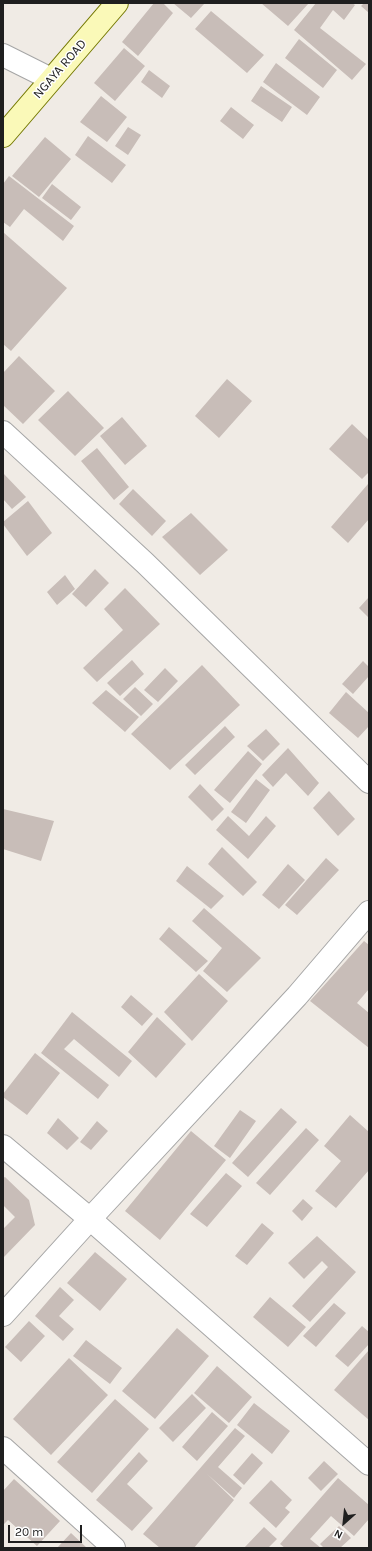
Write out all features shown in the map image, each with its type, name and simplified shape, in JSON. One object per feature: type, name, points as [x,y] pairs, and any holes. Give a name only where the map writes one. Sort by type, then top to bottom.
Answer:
[{"type":"street","name":"NGAYA ROAD","points":[[3,136],[117,3]]},
{"type":"street","points":[[3,55],[51,79]]},
{"type":"street","points":[[3,432],[145,563],[369,782]]},
{"type":"street","points":[[3,1315],[297,996],[369,912]]},
{"type":"street","points":[[3,1146],[90,1219],[369,1464]]},
{"type":"street","points":[[4,1452],[114,1548]]},
{"type":"building","points":[[154,3],[163,3],[173,13],[138,56],[122,42]]},
{"type":"building","points":[[173,3],[205,3],[191,18]]},
{"type":"building","points":[[261,3],[309,3],[288,26]]},
{"type":"building","points":[[316,3],[352,3],[355,5],[344,20],[333,10],[320,28],[366,64],[352,80],[294,30]]},
{"type":"building","points":[[364,3],[369,3],[369,13],[361,6]]},
{"type":"building","points":[[211,11],[264,55],[247,73],[195,29]]},
{"type":"building","points":[[299,39],[337,70],[323,88],[285,58]]},
{"type":"building","points":[[124,48],[145,66],[115,101],[94,83]]},
{"type":"building","points":[[276,63],[320,97],[307,115],[263,82]]},
{"type":"building","points":[[149,70],[170,86],[162,98],[141,82]]},
{"type":"building","points":[[261,86],[292,107],[282,122],[251,101]]},
{"type":"building","points":[[101,96],[127,117],[107,142],[80,122]]},
{"type":"building","points":[[231,107],[254,125],[243,139],[220,121]]},
{"type":"building","points":[[128,127],[141,135],[128,155],[115,146]]},
{"type":"building","points":[[88,136],[126,165],[112,183],[75,155]]},
{"type":"building","points":[[45,137],[71,159],[39,197],[12,176]]},
{"type":"building","points":[[9,176],[74,226],[63,241],[24,209],[10,227],[3,222],[3,184]]},
{"type":"building","points":[[52,184],[81,207],[71,220],[42,198]]},
{"type":"building","points":[[3,232],[67,288],[11,351],[3,344]]},
{"type":"building","points":[[19,356],[55,391],[23,424],[3,405],[3,373]]},
{"type":"building","points":[[227,379],[252,401],[219,438],[195,416]]},
{"type":"building","points":[[68,391],[104,428],[75,456],[38,420]]},
{"type":"building","points":[[122,417],[147,446],[125,465],[100,436]]},
{"type":"building","points":[[352,424],[369,440],[369,472],[362,479],[329,449]]},
{"type":"building","points":[[97,448],[129,487],[114,500],[81,461]]},
{"type":"building","points":[[3,473],[26,497],[12,509],[3,499]]},
{"type":"building","points":[[368,484],[369,519],[348,543],[331,527]]},
{"type":"building","points":[[133,489],[166,521],[152,536],[119,504]]},
{"type":"building","points":[[28,501],[52,533],[27,556],[3,522]]},
{"type":"building","points":[[191,513],[228,550],[200,575],[162,537]]},
{"type":"building","points":[[95,569],[109,583],[86,607],[72,594]]},
{"type":"building","points":[[65,575],[75,589],[57,605],[47,592]]},
{"type":"building","points":[[125,588],[160,624],[97,682],[83,668],[123,630],[104,609]]},
{"type":"building","points":[[369,597],[369,618],[359,608]]},
{"type":"building","points":[[132,660],[144,674],[120,696],[107,683]]},
{"type":"building","points":[[363,661],[369,667],[369,676],[353,694],[342,684]]},
{"type":"building","points":[[202,665],[240,705],[170,770],[131,734]]},
{"type":"building","points":[[165,668],[178,681],[158,702],[144,690]]},
{"type":"building","points":[[135,687],[153,704],[141,716],[123,699]]},
{"type":"building","points":[[106,690],[139,717],[125,732],[92,703]]},
{"type":"building","points":[[346,692],[369,713],[369,726],[358,738],[329,713]]},
{"type":"building","points":[[225,726],[235,737],[195,775],[185,765]]},
{"type":"building","points":[[266,729],[280,744],[263,761],[247,746]]},
{"type":"building","points":[[288,748],[319,783],[308,796],[286,773],[273,787],[262,775]]},
{"type":"building","points":[[248,751],[262,764],[230,803],[214,790]]},
{"type":"building","points":[[256,779],[270,790],[246,823],[231,812]]},
{"type":"building","points":[[200,784],[224,809],[212,821],[188,797]]},
{"type":"building","points":[[329,791],[355,819],[338,836],[313,808]]},
{"type":"building","points":[[3,809],[54,821],[41,861],[3,849]]},
{"type":"building","points":[[228,816],[249,836],[266,816],[276,826],[248,859],[216,830]]},
{"type":"building","points":[[222,847],[257,882],[243,896],[208,864]]},
{"type":"building","points":[[326,858],[339,870],[297,915],[285,905]]},
{"type":"building","points":[[288,864],[305,880],[279,909],[262,895]]},
{"type":"building","points":[[187,866],[224,896],[211,909],[176,881]]},
{"type":"building","points":[[204,908],[261,958],[227,992],[203,971],[222,948],[192,921]]},
{"type":"building","points":[[169,927],[208,961],[196,972],[159,939]]},
{"type":"building","points":[[364,941],[369,945],[369,989],[357,1003],[369,1013],[369,1048],[310,1001]]},
{"type":"building","points":[[199,974],[228,1001],[192,1041],[164,1012]]},
{"type":"building","points":[[131,995],[153,1014],[142,1026],[121,1007]]},
{"type":"building","points":[[72,1012],[132,1061],[119,1077],[74,1039],[64,1049],[109,1085],[98,1099],[41,1053]]},
{"type":"building","points":[[157,1017],[186,1044],[156,1078],[128,1052]]},
{"type":"building","points":[[35,1053],[60,1073],[27,1115],[3,1097],[3,1094]]},
{"type":"building","points":[[281,1108],[297,1122],[248,1177],[232,1163]]},
{"type":"building","points":[[240,1110],[256,1121],[230,1158],[214,1146]]},
{"type":"building","points":[[350,1115],[369,1132],[369,1170],[336,1208],[315,1191],[341,1161],[324,1146]]},
{"type":"building","points":[[58,1118],[79,1138],[67,1150],[47,1133]]},
{"type":"building","points":[[97,1121],[108,1131],[91,1150],[80,1142]]},
{"type":"building","points":[[306,1128],[319,1140],[270,1195],[256,1183]]},
{"type":"building","points":[[191,1131],[226,1160],[160,1240],[125,1211]]},
{"type":"building","points":[[226,1173],[242,1186],[207,1227],[190,1214]]},
{"type":"building","points":[[5,1177],[29,1200],[35,1225],[3,1258],[3,1229],[15,1217],[3,1205],[3,1178]]},
{"type":"building","points":[[303,1199],[313,1208],[302,1221],[292,1211]]},
{"type":"building","points":[[262,1223],[274,1233],[247,1265],[235,1256]]},
{"type":"building","points":[[317,1236],[356,1272],[310,1322],[292,1306],[328,1267],[322,1261],[304,1279],[288,1263]]},
{"type":"building","points":[[95,1252],[127,1279],[100,1311],[67,1283]]},
{"type":"building","points":[[60,1287],[74,1300],[59,1316],[74,1329],[63,1341],[35,1316]]},
{"type":"building","points":[[270,1297],[306,1327],[288,1347],[253,1317]]},
{"type":"building","points":[[334,1303],[346,1313],[316,1347],[303,1336]]},
{"type":"building","points":[[29,1321],[45,1336],[21,1362],[5,1347]]},
{"type":"building","points":[[362,1326],[369,1332],[369,1344],[348,1367],[335,1356]]},
{"type":"building","points":[[177,1328],[209,1356],[155,1419],[122,1391]]},
{"type":"building","points":[[86,1340],[122,1368],[110,1384],[73,1356]]},
{"type":"building","points":[[369,1350],[369,1420],[334,1390]]},
{"type":"building","points":[[69,1358],[108,1395],[51,1455],[13,1419]]},
{"type":"building","points":[[217,1366],[252,1397],[229,1423],[194,1393]]},
{"type":"building","points":[[192,1394],[206,1408],[173,1442],[159,1428]]},
{"type":"building","points":[[115,1399],[149,1429],[92,1493],[57,1462]]},
{"type":"building","points":[[254,1403],[290,1431],[272,1454],[237,1425]]},
{"type":"building","points":[[212,1412],[228,1426],[197,1461],[182,1447]]},
{"type":"building","points":[[235,1428],[245,1436],[218,1467],[242,1488],[234,1498],[207,1474],[234,1500],[194,1548],[160,1548],[143,1534]]},
{"type":"building","points":[[139,1452],[148,1461],[127,1484],[153,1508],[132,1531],[96,1500]]},
{"type":"building","points":[[252,1453],[263,1463],[244,1485],[233,1475]]},
{"type":"building","points":[[324,1461],[338,1474],[321,1491],[308,1478]]},
{"type":"building","points":[[338,1478],[369,1505],[369,1519],[354,1536],[331,1516],[310,1539],[321,1548],[285,1548],[280,1544]]},
{"type":"building","points":[[14,1479],[60,1521],[37,1546],[8,1520],[3,1525],[3,1491]]},
{"type":"building","points":[[271,1480],[292,1500],[285,1508],[290,1512],[276,1528],[249,1503]]},
{"type":"building","points":[[339,1526],[351,1538],[340,1548],[324,1548],[320,1544]]},
{"type":"building","points":[[264,1527],[277,1539],[268,1548],[244,1548]]},
{"type":"building","points":[[71,1533],[87,1548],[57,1548]]}]
